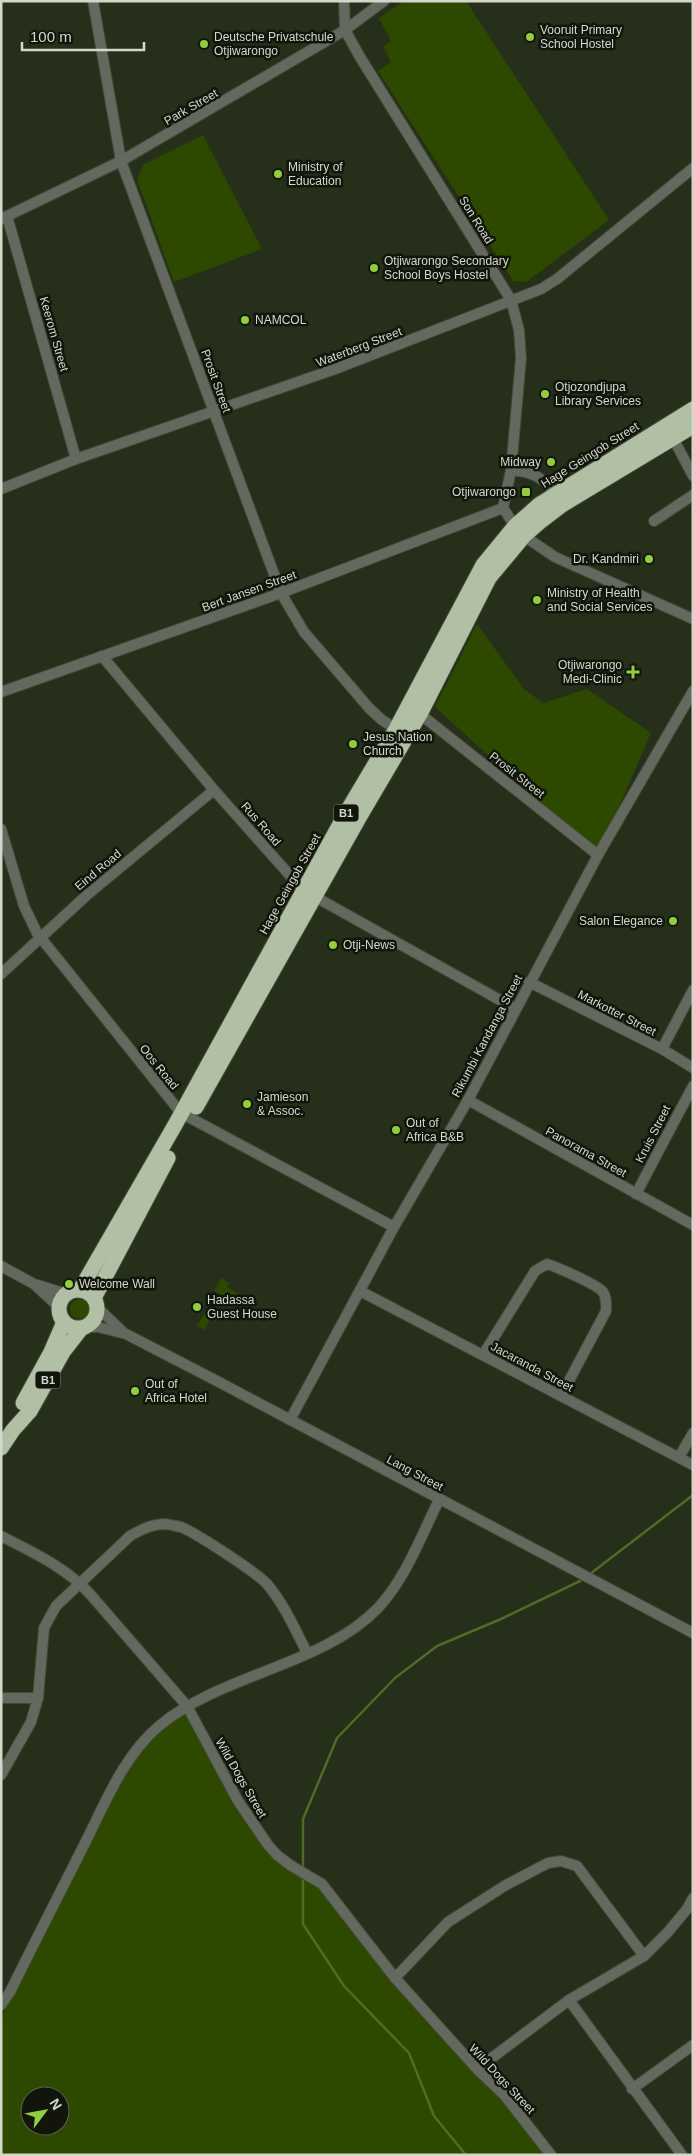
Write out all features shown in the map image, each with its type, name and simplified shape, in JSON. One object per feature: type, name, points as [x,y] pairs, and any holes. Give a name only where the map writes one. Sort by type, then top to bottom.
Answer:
[{"type":"highway","name":"Hage Geingob Street","points":[[84,1328],[95,1319],[96,1303],[186,1116],[309,893],[474,580],[500,544],[520,531],[559,499],[594,478],[693,409]]},
{"type":"highway","name":"Hage Geingob Street","points":[[594,478],[693,426]]},
{"type":"highway","name":"Hage Geingob Street","points":[[309,893],[420,714],[489,578],[520,531]]},
{"type":"highway","name":"Hage Geingob Street","points":[[68,1297],[186,1116]]},
{"type":"highway","points":[[84,1328],[69,1326],[61,1318],[68,1297],[88,1292],[96,1303]]},
{"type":"highway","name":"B1","points":[[13,1430],[19,1410],[64,1322]]},
{"type":"highway","name":"B1","points":[[1,1448],[30,1410],[63,1352],[84,1328]]},
{"type":"street","name":"Prosit Street","points":[[94,1],[121,161],[281,593],[304,632],[369,708],[396,729]]},
{"type":"street","name":"Son Road","points":[[344,1],[345,30],[372,79],[511,300],[519,330],[521,358],[511,470],[503,508]]},
{"type":"street","name":"Park Street","points":[[4,217],[121,161],[345,30],[384,1]]},
{"type":"street","name":"Waterberg Street","points":[[1,489],[76,459],[338,368],[541,289],[557,279],[693,168]]},
{"type":"street","name":"Keerom Street","points":[[4,217],[76,459]]},
{"type":"street","points":[[673,438],[693,476]]},
{"type":"street","points":[[511,470],[529,472],[538,476],[559,499]]},
{"type":"street","points":[[654,521],[693,495]]},
{"type":"street","points":[[503,508],[520,531],[555,556],[693,619]]},
{"type":"street","name":"Bert Jansen Street","points":[[1,692],[281,593],[503,508]]},
{"type":"street","name":"Rus Road","points":[[102,656],[214,790],[309,893],[516,1009]]},
{"type":"street","name":"Rikumbi Kandanga Street","points":[[290,1420],[394,1227],[468,1100],[598,855],[693,691]]},
{"type":"street","name":"Prosit Street","points":[[420,714],[598,855]]},
{"type":"street","name":"Eind Road","points":[[1,974],[87,895],[214,790]]},
{"type":"street","name":"Oos Road","points":[[1,829],[24,906],[31,923],[41,939],[186,1116],[394,1227]]},
{"type":"street","name":"Markotter Street","points":[[530,982],[662,1049],[693,1068]]},
{"type":"street","points":[[662,1049],[693,990]]},
{"type":"street","name":"Kruis Street","points":[[636,1194],[693,1086]]},
{"type":"street","name":"Panorama Street","points":[[468,1100],[693,1225]]},
{"type":"street","points":[[483,1355],[535,1270],[547,1264],[558,1267],[602,1290],[606,1298],[606,1311],[561,1396]]},
{"type":"street","points":[[1,1266],[34,1284],[68,1297]]},
{"type":"street","name":"Jacaranda Street","points":[[360,1291],[693,1465]]},
{"type":"street","name":"Lang Street","points":[[96,1303],[126,1334]]},
{"type":"street","name":"Lang Street","points":[[84,1328],[98,1327],[126,1334],[693,1633]]},
{"type":"street","points":[[679,1457],[693,1433]]},
{"type":"street","points":[[1,2005],[10,1992],[113,1788],[133,1755],[158,1726],[187,1706],[351,1632],[378,1608],[400,1580],[440,1500]]},
{"type":"street","points":[[1,1775],[31,1722],[38,1698],[44,1628],[56,1606],[130,1536],[143,1528],[154,1524],[168,1524],[181,1528],[224,1553],[265,1582],[288,1615],[307,1653]]},
{"type":"street","name":"Wild Dogs Street","points":[[1,1536],[33,1553],[80,1583],[187,1706],[238,1801],[268,1845],[290,1865],[322,1884],[395,1978],[477,2070],[505,2096],[551,2155]]},
{"type":"street","points":[[1,1698],[38,1698]]},
{"type":"street","points":[[395,1978],[448,1922],[506,1885],[548,1863],[561,1860],[577,1866],[644,1956]]},
{"type":"street","points":[[477,2070],[569,2000],[644,1956],[668,1932],[687,1909],[693,1898]]},
{"type":"street","points":[[569,2000],[632,2089],[682,2155]]},
{"type":"street","points":[[632,2089],[693,2045]]},
{"type":"green space","points":[[404,1],[466,1],[609,220],[526,282],[513,281],[378,71],[391,62],[383,47],[391,41],[379,18]]},
{"type":"green space","points":[[203,135],[262,249],[174,282],[137,179],[144,164]]},
{"type":"green space","points":[[477,624],[524,689],[543,703],[587,689],[651,733],[598,855],[435,707]]},
{"type":"green space","points":[[221,1278],[229,1283],[227,1287],[237,1293],[233,1301],[214,1291]]},
{"type":"green space","points":[[80,1299],[87,1302],[90,1309],[87,1316],[80,1319],[73,1316],[70,1309],[73,1302]]},
{"type":"green space","points":[[208,1307],[215,1311],[204,1330],[197,1326]]},
{"type":"green space","points":[[187,1706],[268,1845],[322,1884],[551,2155],[1,2155],[1,2022],[10,1992],[133,1755]]},
{"type":"waterway","points":[[590,1574],[693,1495]]},
{"type":"waterway","points":[[303,1868],[303,1819],[337,1738],[395,1678],[437,1646],[501,1619],[580,1581]]},
{"type":"waterway","points":[[303,1876],[303,1924],[344,1986],[409,2053],[434,2116],[466,2155]]},
{"type":"place","name":"Vooruit Primary School Hostel","points":[[530,37]]},
{"type":"place","name":"Deutsche Privatschule Otjiwarongo","points":[[204,44]]},
{"type":"place","name":"Ministry of Education","points":[[278,174]]},
{"type":"place","name":"Otjiwarongo Secondary School Boys Hostel","points":[[374,268]]},
{"type":"place","name":"NAMCOL","points":[[245,320]]},
{"type":"place","name":"Otjozondjupa Library Services","points":[[545,394]]},
{"type":"place","name":"Midway","points":[[551,462]]},
{"type":"place","name":"Otjiwarongo","points":[[526,492]]},
{"type":"place","name":"Dr. Kandmiri","points":[[649,559]]},
{"type":"place","name":"Ministry of Health and Social Services","points":[[537,600]]},
{"type":"place","name":"Otjiwarongo Medi-Clinic","points":[[633,672]]},
{"type":"place","name":"Jesus Nation Church","points":[[353,744]]},
{"type":"place","name":"Salon Elegance","points":[[673,921]]},
{"type":"place","name":"Otji-News","points":[[333,945]]},
{"type":"place","name":"Jamieson & Assoc.","points":[[247,1104]]},
{"type":"place","name":"Out of Africa B&B","points":[[396,1130]]},
{"type":"place","name":"Welcome Wall","points":[[69,1284]]},
{"type":"place","name":"Hadassa Guest House","points":[[197,1307]]},
{"type":"place","name":"Out of Africa Hotel","points":[[135,1391]]}]
